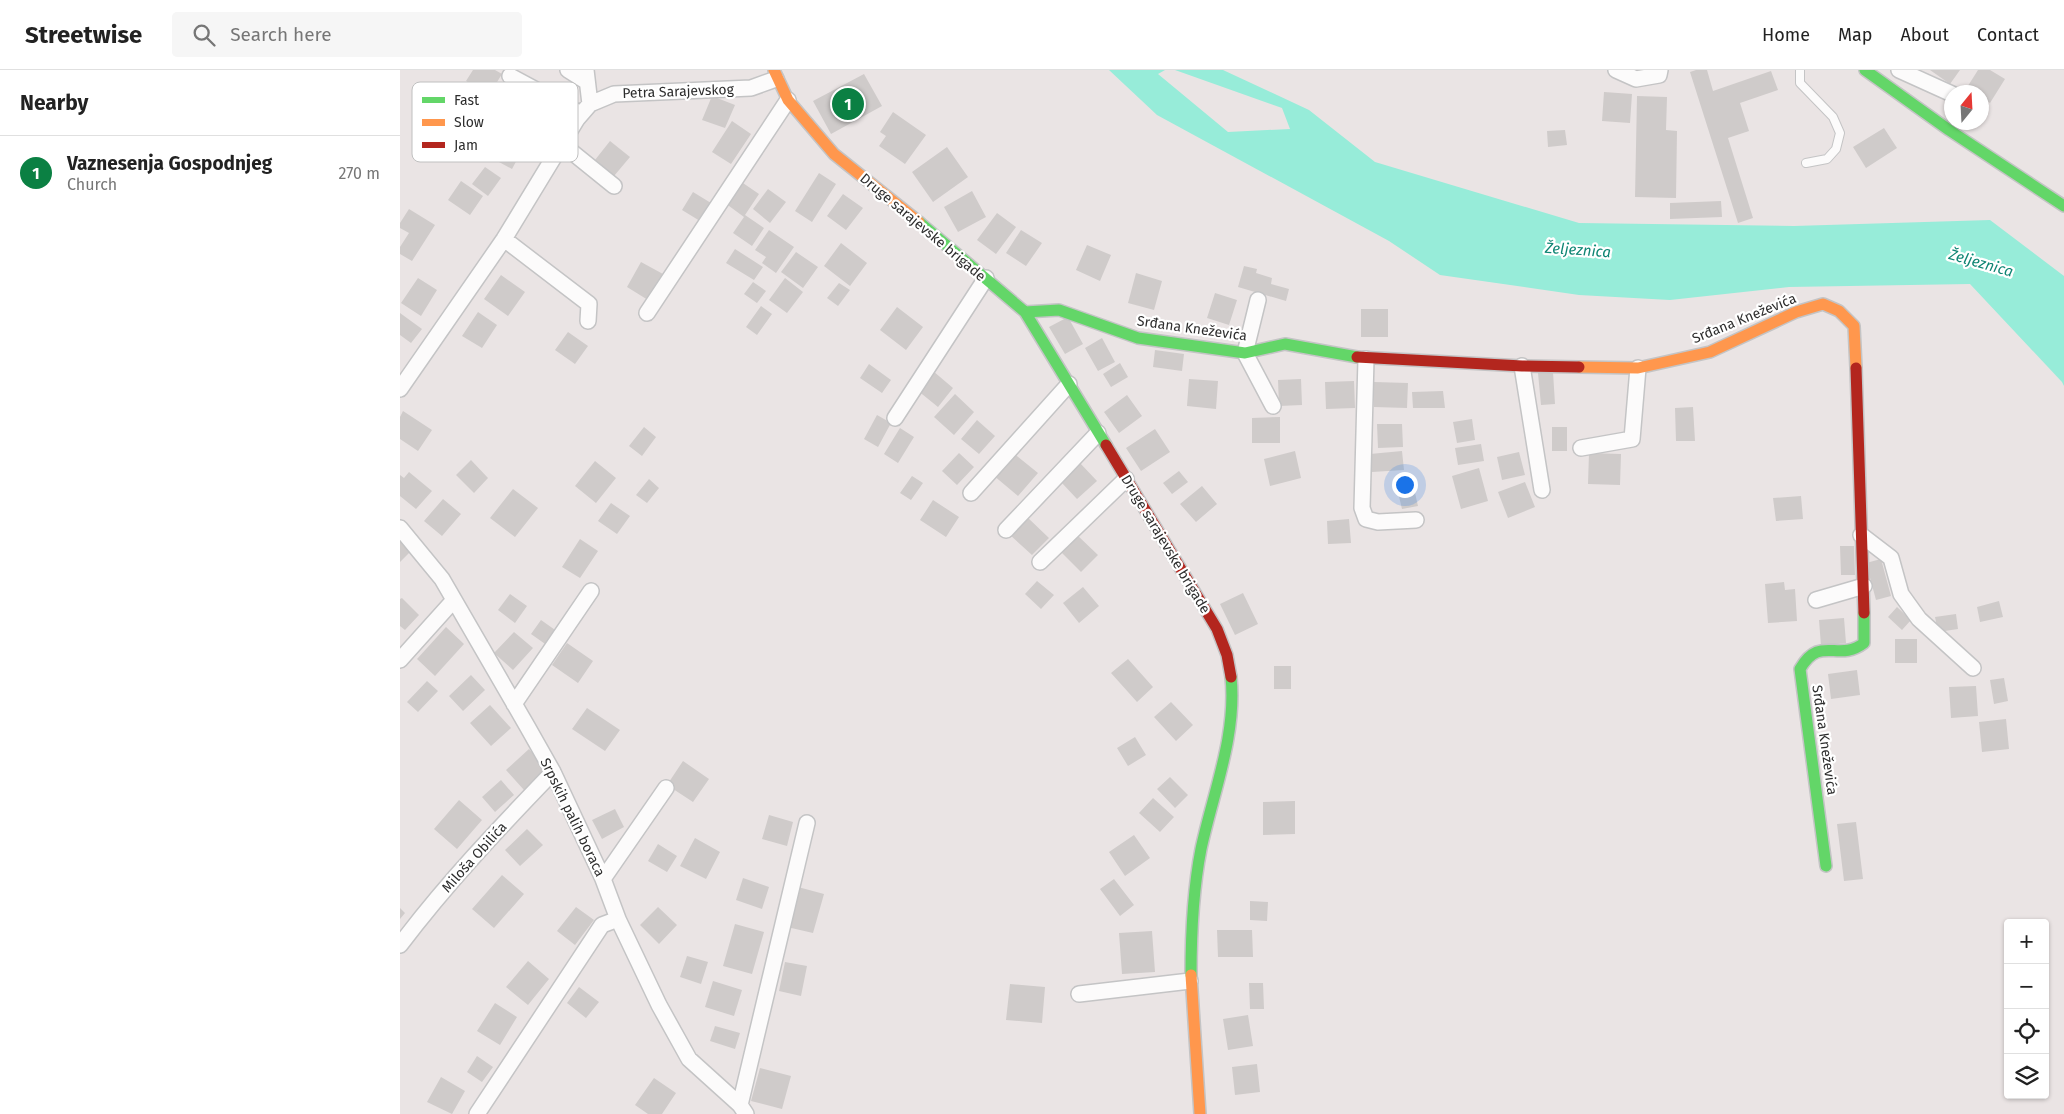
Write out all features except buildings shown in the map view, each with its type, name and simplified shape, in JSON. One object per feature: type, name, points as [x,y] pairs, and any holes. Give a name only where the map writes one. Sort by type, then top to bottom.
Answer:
[{"type":"main road","points":[[1865,70],[1949,130],[2064,206]]},
{"type":"main road","name":"Druge sarajevske brigade","points":[[775,74],[788,100],[834,154],[919,222],[1025,312],[1217,629],[1228,656],[1232,682],[1230,714],[1225,744],[1201,852],[1192,933],[1190,981],[1200,1114]]},
{"type":"main road","name":"Srđana Kneževića","points":[[1025,312],[1059,310],[1138,338],[1245,353],[1285,344],[1366,359],[1522,366],[1638,368],[1710,352],[1796,312],[1823,304],[1839,311],[1854,326],[1864,586],[1864,643],[1852,651],[1814,650],[1805,658],[1800,669],[1826,866]]},
{"type":"street","points":[[568,70],[587,76],[585,109],[578,120]]},
{"type":"street","points":[[1616,70],[1636,79],[1659,75],[1660,70]]},
{"type":"street","points":[[1899,70],[1944,90]]},
{"type":"street","name":"Petra Sarajevskog","points":[[585,109],[614,94],[751,88],[775,74]]},
{"type":"street","points":[[510,76],[524,82]]},
{"type":"street","points":[[647,313],[788,100]]},
{"type":"street","points":[[578,106],[585,109]]},
{"type":"street","points":[[578,157],[614,186]]},
{"type":"street","points":[[400,389],[504,239],[551,162]]},
{"type":"street","points":[[504,239],[590,304],[588,321]]},
{"type":"street","points":[[895,418],[986,278]]},
{"type":"street","points":[[1258,300],[1245,353],[1273,406]]},
{"type":"street","points":[[1366,359],[1362,508],[1366,519],[1378,522],[1416,520]]},
{"type":"street","points":[[1522,366],[1542,490]]},
{"type":"street","points":[[1581,448],[1632,439],[1638,368]]},
{"type":"street","points":[[971,493],[1069,384]]},
{"type":"street","points":[[1006,530],[1098,433]]},
{"type":"street","points":[[1040,562],[1126,479]]},
{"type":"street","name":"Srpskih palih boraca","points":[[400,528],[442,579],[553,772],[603,879],[618,919],[689,1059],[743,1110]]},
{"type":"street","points":[[1861,536],[1891,558],[1901,594],[1919,619],[1973,668]]},
{"type":"street","points":[[1816,600],[1864,586]]},
{"type":"street","points":[[514,704],[591,591]]},
{"type":"street","points":[[400,660],[453,601]]},
{"type":"street","name":"Miloša Obilića","points":[[400,945],[488,839],[553,772]]},
{"type":"street","points":[[603,879],[666,788]]},
{"type":"street","name":"Srpskih palih boraca","points":[[743,1110],[807,823]]},
{"type":"street","points":[[477,1114],[602,925],[618,919]]},
{"type":"street","points":[[1079,994],[1190,981]]},
{"type":"lane","points":[[1800,70],[1800,83],[1833,117],[1840,134],[1836,149],[1827,159],[1806,164]]},
{"type":"water","name":"Željeznica","points":[[1109,70],[1165,70],[1158,74],[1228,132],[1290,129],[1282,108],[1175,70],[1223,70],[1309,110],[1375,162],[1579,223],[1794,226],[1990,220],[2064,276],[2064,386],[1970,284],[1789,287],[1670,300],[1579,295],[1440,275],[1389,241],[1157,115]]},
{"type":"traffic: fast","points":[[1865,70],[1949,130],[2064,206]]},
{"type":"traffic: fast","points":[[919,222],[1025,312],[1106,445]]},
{"type":"traffic: fast","points":[[1025,312],[1059,310],[1138,338],[1245,353],[1285,344],[1357,357]]},
{"type":"traffic: fast","points":[[1826,866],[1800,669],[1807,659],[1815,653],[1822,651],[1846,651],[1864,643],[1864,613]]},
{"type":"traffic: fast","points":[[1191,975],[1192,927],[1196,880],[1201,849],[1223,764],[1231,720],[1231,677]]},
{"type":"traffic: slow","points":[[774,70],[788,100],[834,154],[919,222]]},
{"type":"traffic: slow","points":[[1579,367],[1638,368],[1710,352],[1796,312],[1823,304],[1839,311],[1854,326],[1856,368]]},
{"type":"traffic: slow","points":[[1191,975],[1200,1114]]},
{"type":"traffic: jam","points":[[1357,357],[1522,366],[1579,367]]},
{"type":"traffic: jam","points":[[1856,368],[1864,613]]},
{"type":"traffic: jam","points":[[1106,445],[1217,629],[1227,655],[1231,677]]},
{"type":"place","name":"Vaznesenja Gospodnjeg","points":[[848,104]]}]
